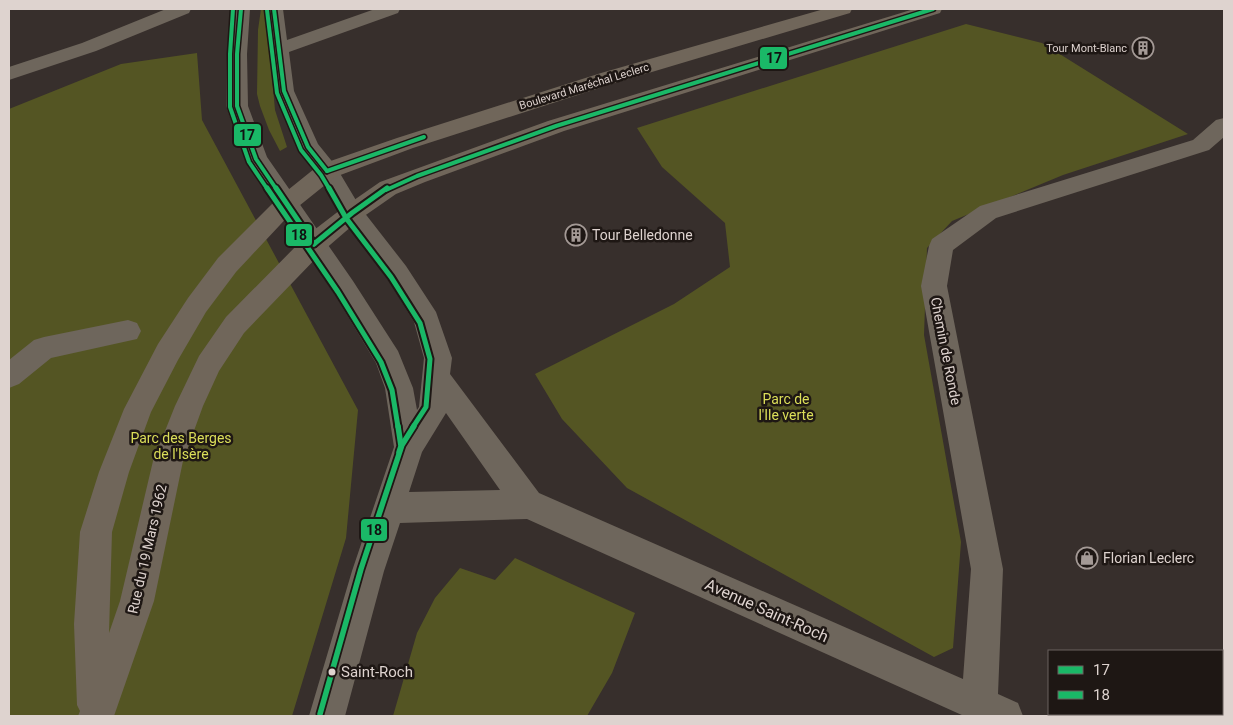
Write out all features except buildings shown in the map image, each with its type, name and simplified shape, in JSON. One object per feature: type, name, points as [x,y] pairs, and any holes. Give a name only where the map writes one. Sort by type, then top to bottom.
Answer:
[{"type":"main road","name":"Boulevard Maréchal Leclerc","points":[[286,204],[327,171],[416,139],[608,78],[843,9]]},
{"type":"main road","points":[[352,213],[395,185],[556,126],[933,9]]},
{"type":"main road","name":"Rue du 19 Mars 1962","points":[[96,716],[91,624],[96,532],[114,472],[138,409],[168,352],[198,305],[227,266],[286,204]]},
{"type":"main road","name":"Rue du 19 Mars 1962","points":[[96,716],[137,600],[168,461],[189,406],[209,364],[235,325],[314,244],[352,213]]},
{"type":"street","points":[[9,74],[89,47],[182,9]]},
{"type":"street","points":[[241,9],[237,54],[237,106],[256,159],[344,288],[388,359],[399,388],[409,447]]},
{"type":"street","points":[[274,9],[284,91],[308,148],[327,171],[352,213],[397,273],[427,320],[438,358],[433,410],[409,447],[368,571],[327,716]]},
{"type":"street","points":[[280,49],[367,23],[391,9]]},
{"type":"street","points":[[9,85],[35,75],[89,47]]},
{"type":"street","name":"Chemin de Ronde","points":[[992,710],[987,569],[934,286],[942,246],[988,212],[1201,145],[1224,125]]},
{"type":"street","points":[[9,376],[44,348],[128,332]]},
{"type":"street","points":[[436,376],[528,504]]},
{"type":"street","name":"Avenue Saint-Roch","points":[[389,508],[528,504],[992,710]]},
{"type":"green space","points":[[261,9],[266,9],[275,110],[287,147],[280,151],[269,130],[257,94],[258,30]]},
{"type":"green space","name":"Parc de l'Ile verte","points":[[966,24],[1042,43],[1188,134],[1063,175],[952,221],[927,248],[924,335],[961,542],[953,648],[934,657],[627,488],[562,419],[535,374],[674,304],[730,267],[725,223],[662,167],[637,128]]},
{"type":"green space","name":"Parc des Berges de l'Isère","points":[[197,53],[202,120],[358,410],[346,538],[292,716],[9,716],[9,109],[121,64]]},
{"type":"green space","points":[[515,558],[635,613],[612,673],[587,716],[393,716],[417,633],[435,598],[460,568],[495,580]]},
{"type":"transit line","name":"18","points":[[233,9],[230,54],[230,107],[249,162],[338,292],[381,362],[392,390],[401,446],[399,452]]},
{"type":"transit line","name":"17","points":[[241,9],[237,54],[237,106],[256,159],[314,244]]},
{"type":"transit line","name":"17","points":[[274,9],[284,91],[308,147],[327,171]]},
{"type":"transit line","name":"17","points":[[314,244],[352,213],[388,188],[417,176],[556,126],[933,9]]},
{"type":"transit line","name":"18","points":[[267,10],[277,93],[301,150],[321,175],[346,218],[391,277],[420,323],[430,359],[426,407],[402,445],[361,569],[320,714]]},
{"type":"transit line","name":"17","points":[[327,171],[424,137]]},
{"type":"place","name":"Tour Mont-Blanc","points":[[1143,48]]},
{"type":"place","name":"Tour Belledonne","points":[[576,235]]},
{"type":"place","name":"Florian Leclerc","points":[[1087,558]]},
{"type":"place","name":"Saint-Roch","points":[[332,672]]}]
